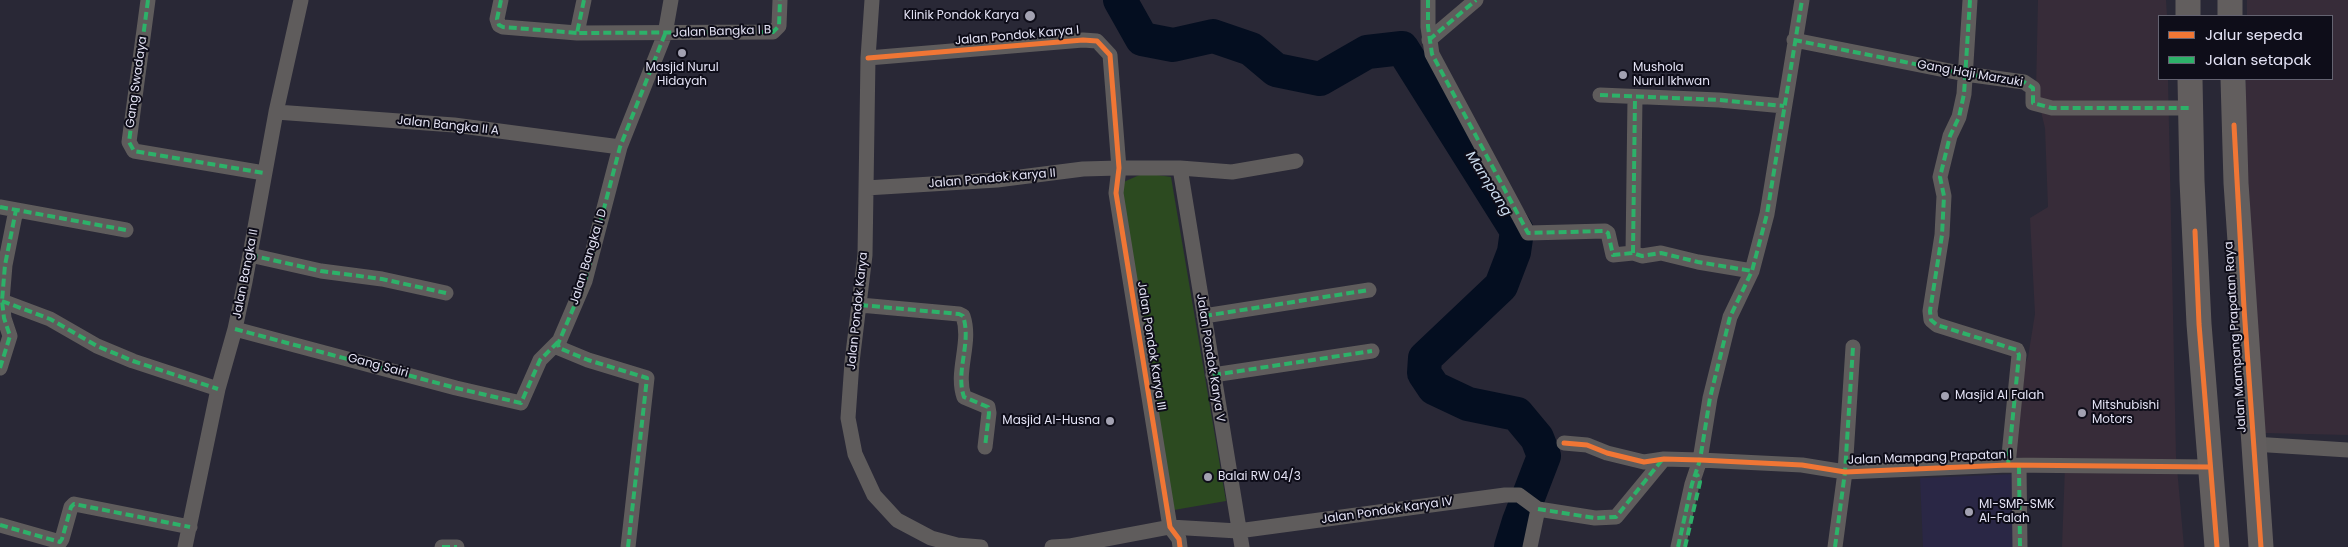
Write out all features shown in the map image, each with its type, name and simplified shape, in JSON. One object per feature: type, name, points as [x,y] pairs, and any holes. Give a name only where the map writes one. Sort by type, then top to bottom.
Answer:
[{"type":"main road","points":[[2188,0],[2188,15]]},
{"type":"main road","points":[[2230,0],[2230,15]]},
{"type":"main road","points":[[2190,80],[2192,181],[2199,324],[2217,547]]},
{"type":"main road","name":"Jalan Mampang Prapatan Raya","points":[[2233,80],[2236,183],[2261,547]]},
{"type":"street","name":"Gang Swadaya","points":[[148,0],[129,142],[131,148],[134,151],[264,173]]},
{"type":"street","name":"Jalan Bangka II","points":[[185,547],[218,389],[235,329],[276,112],[301,0]]},
{"type":"street","name":"Jalan Bangka I B","points":[[502,0],[497,19],[499,25],[503,27],[577,33],[665,34],[773,32],[779,26],[780,0]]},
{"type":"street","points":[[577,33],[584,0]]},
{"type":"street","name":"Jalan Bangka I D","points":[[521,403],[540,360],[559,341],[568,325],[584,281],[620,147],[665,34],[671,0]]},
{"type":"street","name":"Jalan Pondok Karya","points":[[872,0],[868,58],[865,256],[848,418],[856,454],[874,495],[897,520],[930,538],[957,545],[981,547]]},
{"type":"street","points":[[1428,0],[1428,33],[1432,54],[1442,76],[1528,233],[1605,231],[1608,233],[1613,255],[1633,253],[1642,256],[1661,253],[1698,262],[1752,271]]},
{"type":"street","points":[[1428,33],[1476,0]]},
{"type":"street","points":[[1678,547],[1692,484],[1698,467],[1710,398],[1730,317],[1752,271],[1767,214],[1802,0]]},
{"type":"street","points":[[1970,0],[1962,105],[1950,136],[1940,177],[1944,196],[1942,235],[1930,311],[1931,320],[1937,325],[2017,350],[2019,355],[2013,465],[2020,547]]},
{"type":"street","name":"Jalan Pondok Karya I","points":[[868,58],[1083,40],[1097,41],[1110,55],[1119,168]]},
{"type":"street","name":"Gang Haji Marzuki","points":[[1794,40],[1965,74],[2024,82],[2033,88],[2033,103],[2052,108],[2190,108]]},
{"type":"street","points":[[1600,95],[1719,100],[1784,106]]},
{"type":"street","points":[[1633,253],[1635,97]]},
{"type":"street","name":"Jalan Bangka II A","points":[[276,112],[454,125],[620,147]]},
{"type":"street","name":"Jalan Pondok Karya II","points":[[866,188],[997,180],[1083,169],[1180,168],[1232,172],[1296,160]]},
{"type":"street","name":"Jalan Pondok Karya III","points":[[1119,168],[1116,193],[1170,527]]},
{"type":"street","name":"Jalan Pondok Karya V","points":[[1180,168],[1238,532],[1242,547]]},
{"type":"street","points":[[0,206],[126,230]]},
{"type":"street","points":[[0,368],[10,336],[4,318],[2,301],[5,265],[16,210]]},
{"type":"street","points":[[250,255],[321,271],[382,279],[446,293]]},
{"type":"street","points":[[1204,316],[1369,290]]},
{"type":"street","points":[[2,301],[50,319],[106,350],[218,389]]},
{"type":"street","points":[[860,305],[960,314],[963,316],[966,328],[966,348],[962,390],[964,397],[988,407],[985,447]]},
{"type":"street","name":"Gang Sairi","points":[[235,329],[456,388],[521,403]]},
{"type":"street","points":[[559,341],[559,348],[647,378],[628,547]]},
{"type":"street","points":[[1835,547],[1844,472],[1853,347]]},
{"type":"street","points":[[1213,375],[1372,351]]},
{"type":"street","name":"Jalan Mampang Prapatan I","points":[[1564,443],[1587,445],[1614,456],[1644,462],[1664,459],[1698,467],[1802,465],[1844,472],[2013,465],[2210,467]]},
{"type":"street","points":[[2253,444],[2348,450]]},
{"type":"street","points":[[1530,547],[1536,507],[1594,518],[1616,517],[1664,459]]},
{"type":"street","points":[[1686,547],[1700,482],[1698,467]]},
{"type":"street","name":"Jalan Pondok Karya IV","points":[[1238,532],[1505,495],[1520,495],[1536,507]]},
{"type":"street","points":[[0,525],[60,542],[71,507],[74,504],[190,526]]},
{"type":"street","points":[[1052,547],[1069,546],[1170,527],[1238,532]]},
{"type":"street","points":[[1170,527],[1179,539],[1180,547]]},
{"type":"street","points":[[442,547],[458,547]]},
{"type":"shaded area","points":[[2038,0],[2166,0],[2167,15],[2158,15],[2158,80],[2168,80],[2176,456],[2184,547],[2062,547],[2065,466],[2012,456],[2012,397],[2028,357],[2035,314],[2030,218],[2048,207],[2045,128],[2036,91]]},
{"type":"shaded area","points":[[2247,0],[2348,0],[2348,435],[2264,433],[2244,163],[2246,80],[2333,80],[2333,15],[2247,15]]},
{"type":"shaded area","name":"MI-SMP-SMK Al-Falah","points":[[2015,474],[2017,547],[1923,547],[1920,478]]},
{"type":"green space","points":[[1144,173],[1171,177],[1226,501],[1168,511],[1119,184]]},
{"type":"waterway","name":"Mampang","points":[[1120,0],[1142,39],[1173,45],[1213,36],[1251,49],[1276,70],[1320,79],[1367,52],[1402,48],[1517,231],[1514,252],[1501,286],[1425,358],[1424,373],[1434,388],[1468,404],[1517,414],[1537,438],[1544,456],[1511,547]]},
{"type":"marked path","points":[[148,0],[129,142],[134,151],[264,173]]},
{"type":"marked path","points":[[501,0],[497,19],[499,25],[503,27],[577,33]]},
{"type":"marked path","points":[[584,0],[577,33],[773,32],[779,26],[780,0]]},
{"type":"marked path","points":[[1428,0],[1428,27],[1432,54],[1528,233],[1605,231],[1608,233],[1613,255],[1633,253],[1642,256],[1661,253],[1698,262],[1752,271]]},
{"type":"marked path","points":[[1429,40],[1476,0]]},
{"type":"marked path","points":[[1678,547],[1692,484],[1700,460],[1710,398],[1730,317],[1752,271],[1767,214],[1802,0]]},
{"type":"marked path","points":[[1970,0],[1964,94],[1959,117],[1950,136],[1940,177],[1944,196],[1942,235],[1930,311],[1931,320],[1937,325],[2017,350],[2019,355],[2008,465]]},
{"type":"marked path","points":[[628,547],[647,378],[588,360],[559,348],[558,344],[585,281],[620,147],[665,34]]},
{"type":"marked path","points":[[1794,40],[1965,74],[2024,82],[2033,88],[2033,103],[2052,108],[2191,108]]},
{"type":"marked path","points":[[1600,95],[1719,100],[1784,106]]},
{"type":"marked path","points":[[1633,253],[1635,97]]},
{"type":"marked path","points":[[0,207],[126,230]]},
{"type":"marked path","points":[[0,368],[10,336],[4,318],[2,301],[5,265],[16,210]]},
{"type":"marked path","points":[[250,255],[321,271],[382,279],[446,293]]},
{"type":"marked path","points":[[1204,316],[1369,290]]},
{"type":"marked path","points":[[2,301],[50,319],[97,346],[133,361],[218,389]]},
{"type":"marked path","points":[[860,305],[959,314],[963,316],[966,336],[961,377],[962,387],[964,397],[988,407],[985,447]]},
{"type":"marked path","points":[[235,329],[456,388],[521,403],[540,360],[559,341]]},
{"type":"marked path","points":[[1835,547],[1845,472],[1853,347]]},
{"type":"marked path","points":[[1213,375],[1372,351]]},
{"type":"marked path","points":[[1538,509],[1595,518],[1616,517],[1662,460]]},
{"type":"marked path","points":[[2019,466],[2020,547]]},
{"type":"marked path","points":[[1685,547],[1700,482],[1697,474]]},
{"type":"marked path","points":[[0,525],[60,542],[71,507],[74,504],[190,527]]},
{"type":"marked path","points":[[442,547],[457,547]]},
{"type":"cycle path","points":[[868,58],[1083,40],[1097,41],[1110,55],[1119,168],[1116,193],[1170,527],[1179,539],[1180,547]]},
{"type":"cycle path","points":[[2234,125],[2244,308],[2261,547]]},
{"type":"cycle path","points":[[2195,231],[2199,324],[2217,547]]},
{"type":"cycle path","points":[[1564,443],[1587,445],[1607,453],[1644,462],[1664,459],[1802,465],[1845,472],[2008,465],[2210,467]]},
{"type":"place","name":"Klinik Pondok Karya","points":[[1030,16]]},
{"type":"place","name":"Masjid Nurul Hidayah","points":[[682,53]]},
{"type":"place","name":"Mushola Nurul Ikhwan","points":[[1623,75]]},
{"type":"place","name":"Masjid Al Falah","points":[[1945,396]]},
{"type":"place","name":"Mitshubishi Motors","points":[[2082,413]]},
{"type":"place","name":"Masjid Al-Husna","points":[[1110,421]]},
{"type":"place","name":"Balai RW 04/3","points":[[1208,477]]},
{"type":"place","name":"MI-SMP-SMK Al-Falah","points":[[1969,512]]}]
